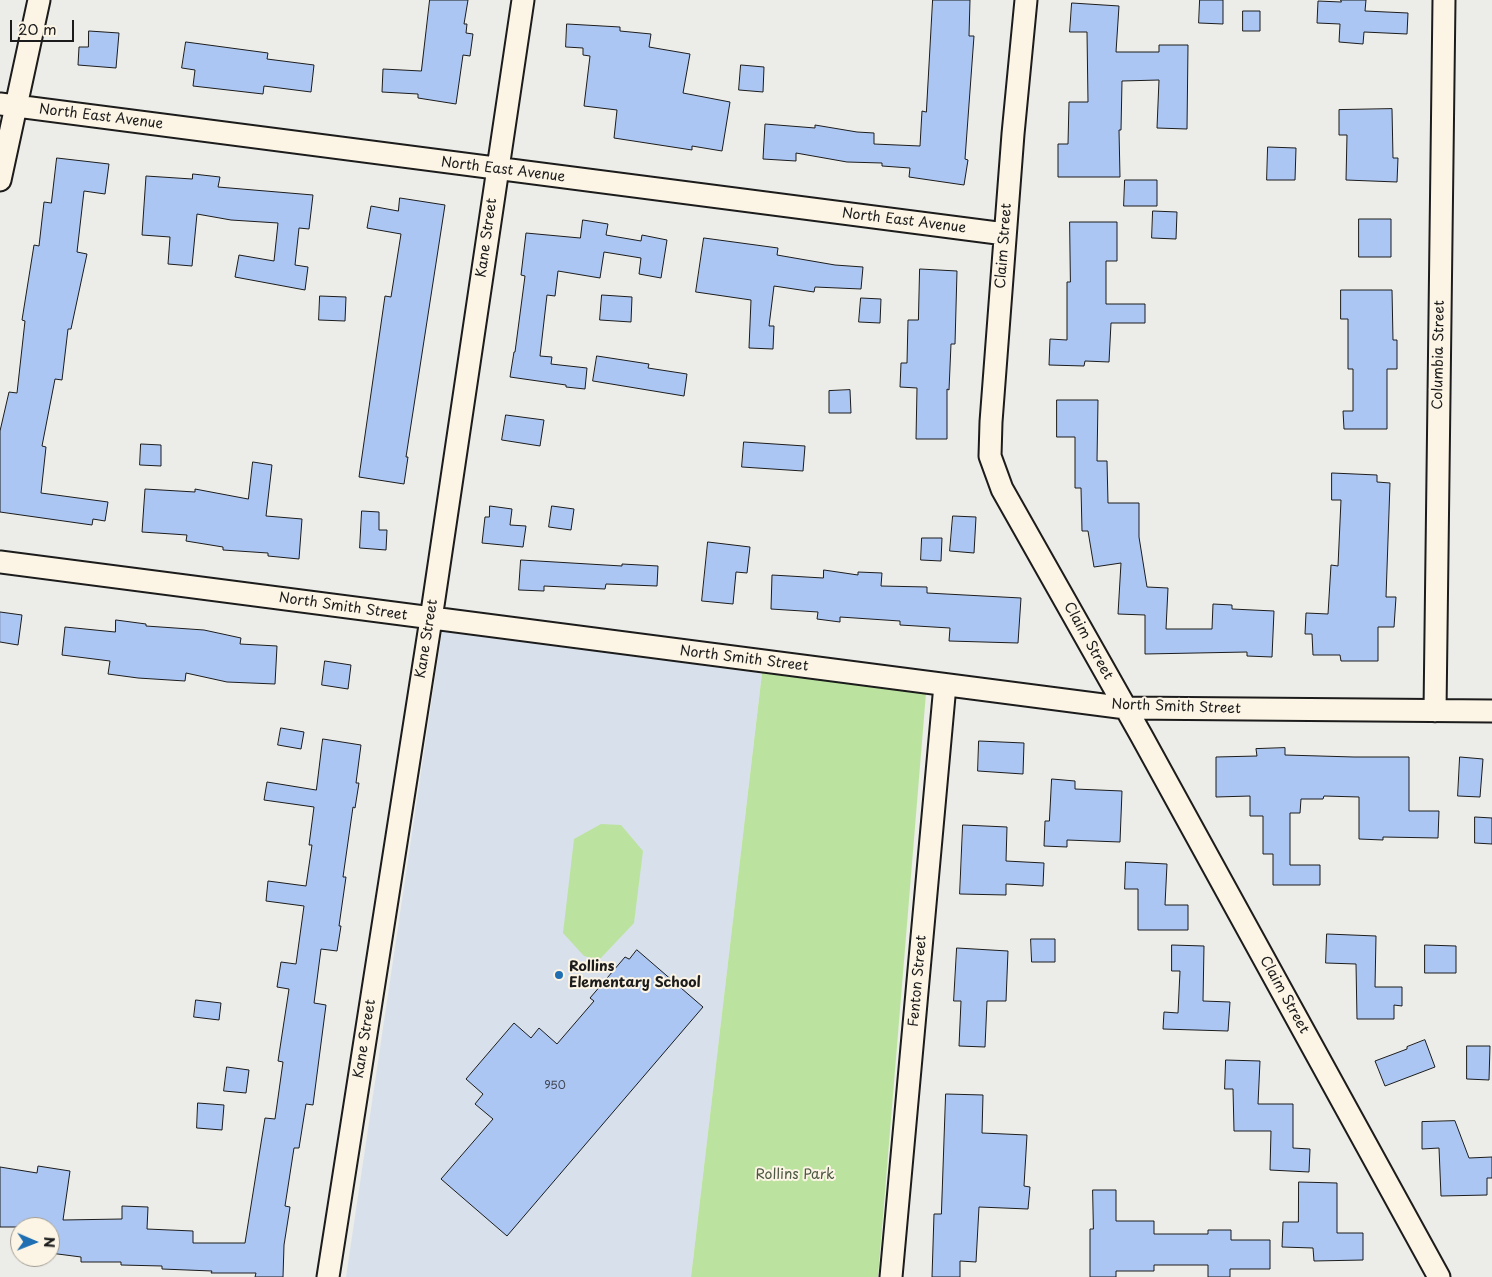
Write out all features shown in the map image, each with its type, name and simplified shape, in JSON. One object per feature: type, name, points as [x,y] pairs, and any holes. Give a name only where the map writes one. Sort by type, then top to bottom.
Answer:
[{"type":"street","points":[[0,180],[8,105],[39,0]]},
{"type":"street","name":"Kane Street","points":[[328,1277],[430,619],[523,0]]},
{"type":"street","name":"Claim Street","points":[[1026,0],[1005,234],[990,456],[1002,489],[1126,708],[1439,1277]]},
{"type":"street","name":"Columbia Street","points":[[1435,711],[1444,0]]},
{"type":"street","name":"North East Avenue","points":[[8,105],[1005,234]]},
{"type":"street","name":"North Smith Street","points":[[0,562],[1126,708],[1492,711]]},
{"type":"street","name":"Fenton Street","points":[[891,1277],[945,685]]},
{"type":"shaded area","name":"Rollins Elementary School","points":[[442,631],[762,673],[691,1277],[346,1277]]},
{"type":"green space","name":"Rollins Park","points":[[762,673],[926,693],[878,1277],[691,1277]]},
{"type":"green space","points":[[601,824],[621,825],[643,851],[634,923],[599,960],[584,956],[563,933],[574,839]]},
{"type":"building","points":[[430,0],[468,0],[464,24],[467,24],[466,33],[473,34],[470,56],[463,55],[456,104],[418,98],[418,94],[382,92],[383,69],[421,71]]},
{"type":"building","points":[[933,0],[970,0],[969,36],[974,36],[965,159],[968,160],[964,185],[909,177],[910,168],[882,166],[882,163],[847,162],[796,153],[796,161],[763,159],[765,124],[815,128],[815,125],[874,133],[874,144],[920,146],[922,111],[926,112]]},
{"type":"building","points":[[1200,0],[1223,0],[1223,24],[1199,23]]},
{"type":"building","points":[[1341,0],[1366,0],[1365,11],[1408,13],[1407,34],[1364,32],[1363,44],[1339,42],[1340,24],[1317,23],[1318,1],[1341,2]]},
{"type":"building","points":[[1072,3],[1119,6],[1116,52],[1159,52],[1159,45],[1188,45],[1187,129],[1157,128],[1159,80],[1122,81],[1121,130],[1119,130],[1120,177],[1058,177],[1058,144],[1068,144],[1069,102],[1088,102],[1087,32],[1070,32]]},
{"type":"building","points":[[1243,11],[1260,11],[1260,31],[1243,31]]},
{"type":"building","points":[[567,24],[620,27],[620,31],[651,34],[649,47],[690,54],[683,93],[730,102],[722,151],[692,146],[692,150],[614,138],[617,110],[584,106],[590,56],[583,55],[583,48],[566,47]]},
{"type":"building","points":[[89,31],[119,33],[116,68],[78,65],[79,47],[88,47]]},
{"type":"building","points":[[186,42],[268,53],[267,59],[314,65],[311,92],[264,86],[263,94],[193,86],[195,70],[182,68]]},
{"type":"building","points":[[741,65],[764,67],[763,92],[739,90]]},
{"type":"building","points":[[1392,109],[1393,158],[1398,158],[1397,182],[1346,180],[1347,135],[1339,135],[1339,110]]},
{"type":"building","points":[[1268,147],[1296,148],[1295,180],[1267,180]]},
{"type":"building","points":[[57,158],[109,164],[105,194],[84,191],[77,252],[87,254],[71,329],[68,329],[62,380],[55,379],[42,446],[46,447],[41,493],[108,502],[105,521],[93,519],[92,525],[0,512],[0,431],[9,392],[17,393],[25,321],[22,320],[34,245],[39,246],[44,202],[51,203]]},
{"type":"building","points":[[193,174],[220,177],[218,187],[313,195],[309,229],[299,228],[295,265],[308,267],[305,290],[235,277],[239,255],[274,261],[278,223],[231,220],[197,214],[192,266],[168,264],[170,237],[142,235],[146,176],[192,179]]},
{"type":"building","points":[[1125,180],[1157,180],[1157,206],[1124,206]]},
{"type":"building","points":[[400,198],[445,205],[406,457],[408,457],[404,484],[359,477],[385,296],[391,297],[401,234],[367,228],[371,206],[398,211]]},
{"type":"building","points":[[1153,211],[1177,212],[1176,239],[1152,238]]},
{"type":"building","points":[[1359,219],[1391,219],[1391,257],[1359,257]]},
{"type":"building","points":[[583,220],[608,224],[606,235],[641,241],[642,235],[667,240],[661,278],[639,274],[641,258],[604,252],[600,278],[558,271],[555,296],[547,295],[540,356],[552,357],[551,364],[587,368],[585,389],[510,377],[525,276],[521,275],[526,233],[580,238]]},
{"type":"building","points":[[1070,222],[1117,222],[1117,261],[1106,261],[1106,304],[1145,304],[1145,323],[1111,323],[1109,362],[1085,361],[1084,366],[1049,365],[1050,339],[1067,340],[1067,282],[1070,282]]},
{"type":"building","points":[[704,238],[778,248],[777,255],[835,265],[863,267],[861,289],[815,287],[814,292],[774,286],[769,326],[774,326],[773,349],[749,348],[751,300],[696,292]]},
{"type":"building","points":[[920,269],[957,271],[955,344],[951,344],[949,390],[947,389],[947,439],[916,439],[917,388],[900,387],[901,363],[907,363],[908,320],[918,320]]},
{"type":"building","points":[[1341,290],[1392,290],[1393,340],[1397,340],[1397,369],[1387,369],[1387,429],[1344,429],[1343,411],[1353,411],[1353,369],[1348,369],[1348,319],[1341,319]]},
{"type":"building","points":[[602,295],[632,297],[631,322],[600,320]]},
{"type":"building","points":[[320,296],[346,297],[345,321],[319,320]]},
{"type":"building","points":[[861,298],[881,299],[880,323],[859,322]]},
{"type":"building","points":[[597,356],[649,364],[648,368],[687,374],[684,396],[593,381]]},
{"type":"building","points":[[850,390],[851,413],[829,413],[829,391]]},
{"type":"building","points":[[1057,400],[1098,400],[1097,461],[1107,461],[1108,503],[1139,503],[1139,537],[1147,587],[1168,588],[1166,629],[1212,629],[1213,604],[1232,605],[1232,609],[1274,611],[1272,657],[1247,656],[1247,652],[1145,654],[1145,615],[1118,614],[1121,563],[1094,567],[1088,531],[1082,531],[1081,488],[1075,488],[1075,437],[1057,437]]},
{"type":"building","points":[[506,415],[544,420],[540,446],[502,440]]},
{"type":"building","points":[[744,442],[805,446],[803,471],[742,467]]},
{"type":"building","points":[[141,444],[161,445],[161,466],[140,465]]},
{"type":"building","points":[[253,462],[272,465],[266,516],[302,519],[299,559],[268,556],[268,553],[223,550],[223,547],[186,541],[187,535],[142,532],[145,489],[195,492],[195,489],[248,499]]},
{"type":"building","points":[[1332,473],[1377,475],[1377,482],[1390,483],[1386,597],[1396,597],[1394,627],[1378,627],[1378,661],[1341,661],[1340,655],[1313,655],[1312,634],[1305,634],[1306,613],[1328,614],[1331,565],[1338,566],[1341,500],[1332,500]]},
{"type":"building","points":[[490,506],[512,509],[510,525],[526,526],[523,547],[482,543],[485,517],[489,517]]},
{"type":"building","points":[[552,506],[574,509],[571,530],[549,527]]},
{"type":"building","points":[[362,511],[379,512],[379,530],[387,530],[386,550],[360,548]]},
{"type":"building","points":[[953,516],[976,517],[974,553],[950,551]]},
{"type":"building","points":[[922,538],[942,538],[941,561],[921,560]]},
{"type":"building","points":[[708,542],[750,547],[747,573],[736,572],[733,604],[702,601]]},
{"type":"building","points":[[521,560],[622,566],[622,564],[658,566],[657,586],[606,584],[605,589],[544,586],[544,591],[519,590]]},
{"type":"building","points":[[824,570],[858,575],[858,572],[882,573],[881,586],[927,587],[927,593],[1021,598],[1018,643],[949,641],[950,628],[900,625],[900,621],[840,617],[840,622],[817,619],[818,612],[771,609],[772,575],[823,578]]},
{"type":"building","points":[[0,612],[22,615],[18,645],[0,642]]},
{"type":"building","points":[[116,620],[146,624],[146,626],[204,630],[241,638],[240,644],[277,646],[275,684],[227,682],[186,673],[185,681],[108,674],[110,661],[62,655],[65,627],[115,632]]},
{"type":"building","points":[[325,661],[351,665],[348,689],[322,685]]},
{"type":"building","points":[[281,728],[304,732],[301,749],[278,745]]},
{"type":"building","points":[[323,739],[361,745],[356,783],[359,783],[355,808],[353,807],[343,877],[346,877],[337,951],[321,949],[314,1003],[326,1005],[313,1105],[306,1104],[299,1148],[294,1148],[285,1206],[290,1207],[284,1245],[283,1277],[255,1277],[256,1273],[211,1273],[212,1271],[162,1269],[162,1266],[121,1265],[121,1262],[81,1262],[81,1257],[60,1254],[60,1217],[10,1217],[10,1227],[0,1227],[0,1167],[37,1173],[38,1166],[70,1171],[63,1220],[122,1219],[122,1206],[148,1207],[147,1229],[193,1231],[193,1243],[245,1243],[265,1118],[275,1119],[283,1062],[278,1061],[289,989],[277,987],[281,962],[296,964],[304,906],[266,901],[268,881],[306,886],[312,845],[309,845],[314,807],[264,800],[267,782],[316,790]]},
{"type":"building","points":[[979,741],[1024,743],[1023,774],[978,771]]},
{"type":"building","points":[[1285,748],[1285,755],[1409,757],[1409,811],[1439,811],[1438,838],[1383,837],[1383,840],[1359,839],[1359,797],[1324,796],[1323,799],[1301,799],[1300,813],[1290,813],[1290,865],[1320,865],[1320,885],[1273,885],[1273,854],[1263,854],[1263,816],[1250,816],[1250,796],[1216,797],[1216,757],[1257,756],[1256,749]]},
{"type":"building","points":[[1460,757],[1483,759],[1480,797],[1458,796]]},
{"type":"building","points":[[1052,779],[1075,781],[1075,789],[1122,791],[1120,842],[1067,840],[1067,847],[1044,846],[1045,821],[1049,821]]},
{"type":"building","points":[[1475,817],[1492,818],[1492,844],[1475,843]]},
{"type":"building","points":[[963,825],[1007,827],[1006,861],[1044,863],[1043,886],[1006,884],[1006,895],[960,894]]},
{"type":"building","points":[[1126,862],[1167,864],[1165,905],[1188,905],[1188,930],[1138,930],[1138,889],[1125,889]]},
{"type":"building","points":[[1327,934],[1376,936],[1375,987],[1402,987],[1402,1006],[1394,1005],[1394,1019],[1357,1019],[1356,964],[1326,963]]},
{"type":"building","points":[[1031,939],[1055,939],[1055,962],[1032,962]]},
{"type":"building","points":[[1172,945],[1204,946],[1203,1001],[1230,1002],[1228,1031],[1163,1029],[1164,1012],[1178,1013],[1180,971],[1172,971]]},
{"type":"building","points":[[1425,945],[1456,946],[1456,973],[1425,973]]},
{"type":"building","points":[[957,948],[1008,951],[1006,1001],[987,1001],[985,1047],[959,1046],[961,1001],[954,1001]]},
{"type":"building","points":[[637,950],[703,1007],[507,1236],[441,1179],[493,1119],[475,1104],[483,1094],[466,1079],[514,1023],[531,1038],[539,1028],[557,1044],[594,1001],[590,998],[625,957],[629,959]]},
{"type":"building","points":[[196,1000],[221,1003],[219,1020],[194,1017]]},
{"type":"building","points":[[1425,1040],[1435,1067],[1385,1086],[1375,1061]]},
{"type":"building","points":[[1467,1046],[1490,1046],[1489,1080],[1467,1079]]},
{"type":"building","points":[[1226,1060],[1260,1061],[1258,1104],[1293,1104],[1293,1148],[1310,1149],[1309,1172],[1270,1170],[1271,1131],[1234,1131],[1233,1089],[1225,1089]]},
{"type":"building","points":[[227,1067],[249,1070],[246,1093],[224,1091]]},
{"type":"building","points":[[946,1094],[983,1095],[982,1133],[1027,1135],[1024,1186],[1030,1187],[1028,1209],[979,1207],[976,1262],[960,1261],[960,1277],[932,1277],[934,1214],[941,1214]]},
{"type":"building","points":[[198,1103],[224,1105],[222,1130],[197,1128]]},
{"type":"building","points":[[1455,1121],[1469,1158],[1492,1157],[1492,1178],[1487,1178],[1487,1195],[1441,1196],[1439,1148],[1422,1149],[1422,1122]]},
{"type":"building","points":[[1299,1182],[1337,1183],[1337,1233],[1363,1233],[1363,1260],[1314,1261],[1313,1248],[1282,1247],[1283,1222],[1298,1222]]},
{"type":"building","points":[[1093,1190],[1116,1190],[1116,1221],[1154,1221],[1154,1234],[1208,1234],[1208,1230],[1231,1230],[1231,1240],[1270,1240],[1270,1269],[1230,1269],[1230,1277],[1208,1277],[1208,1265],[1154,1265],[1154,1271],[1116,1271],[1116,1277],[1090,1277],[1090,1229],[1093,1229]]},
{"type":"place","name":"Rollins Elementary School","points":[[559,975]]}]
